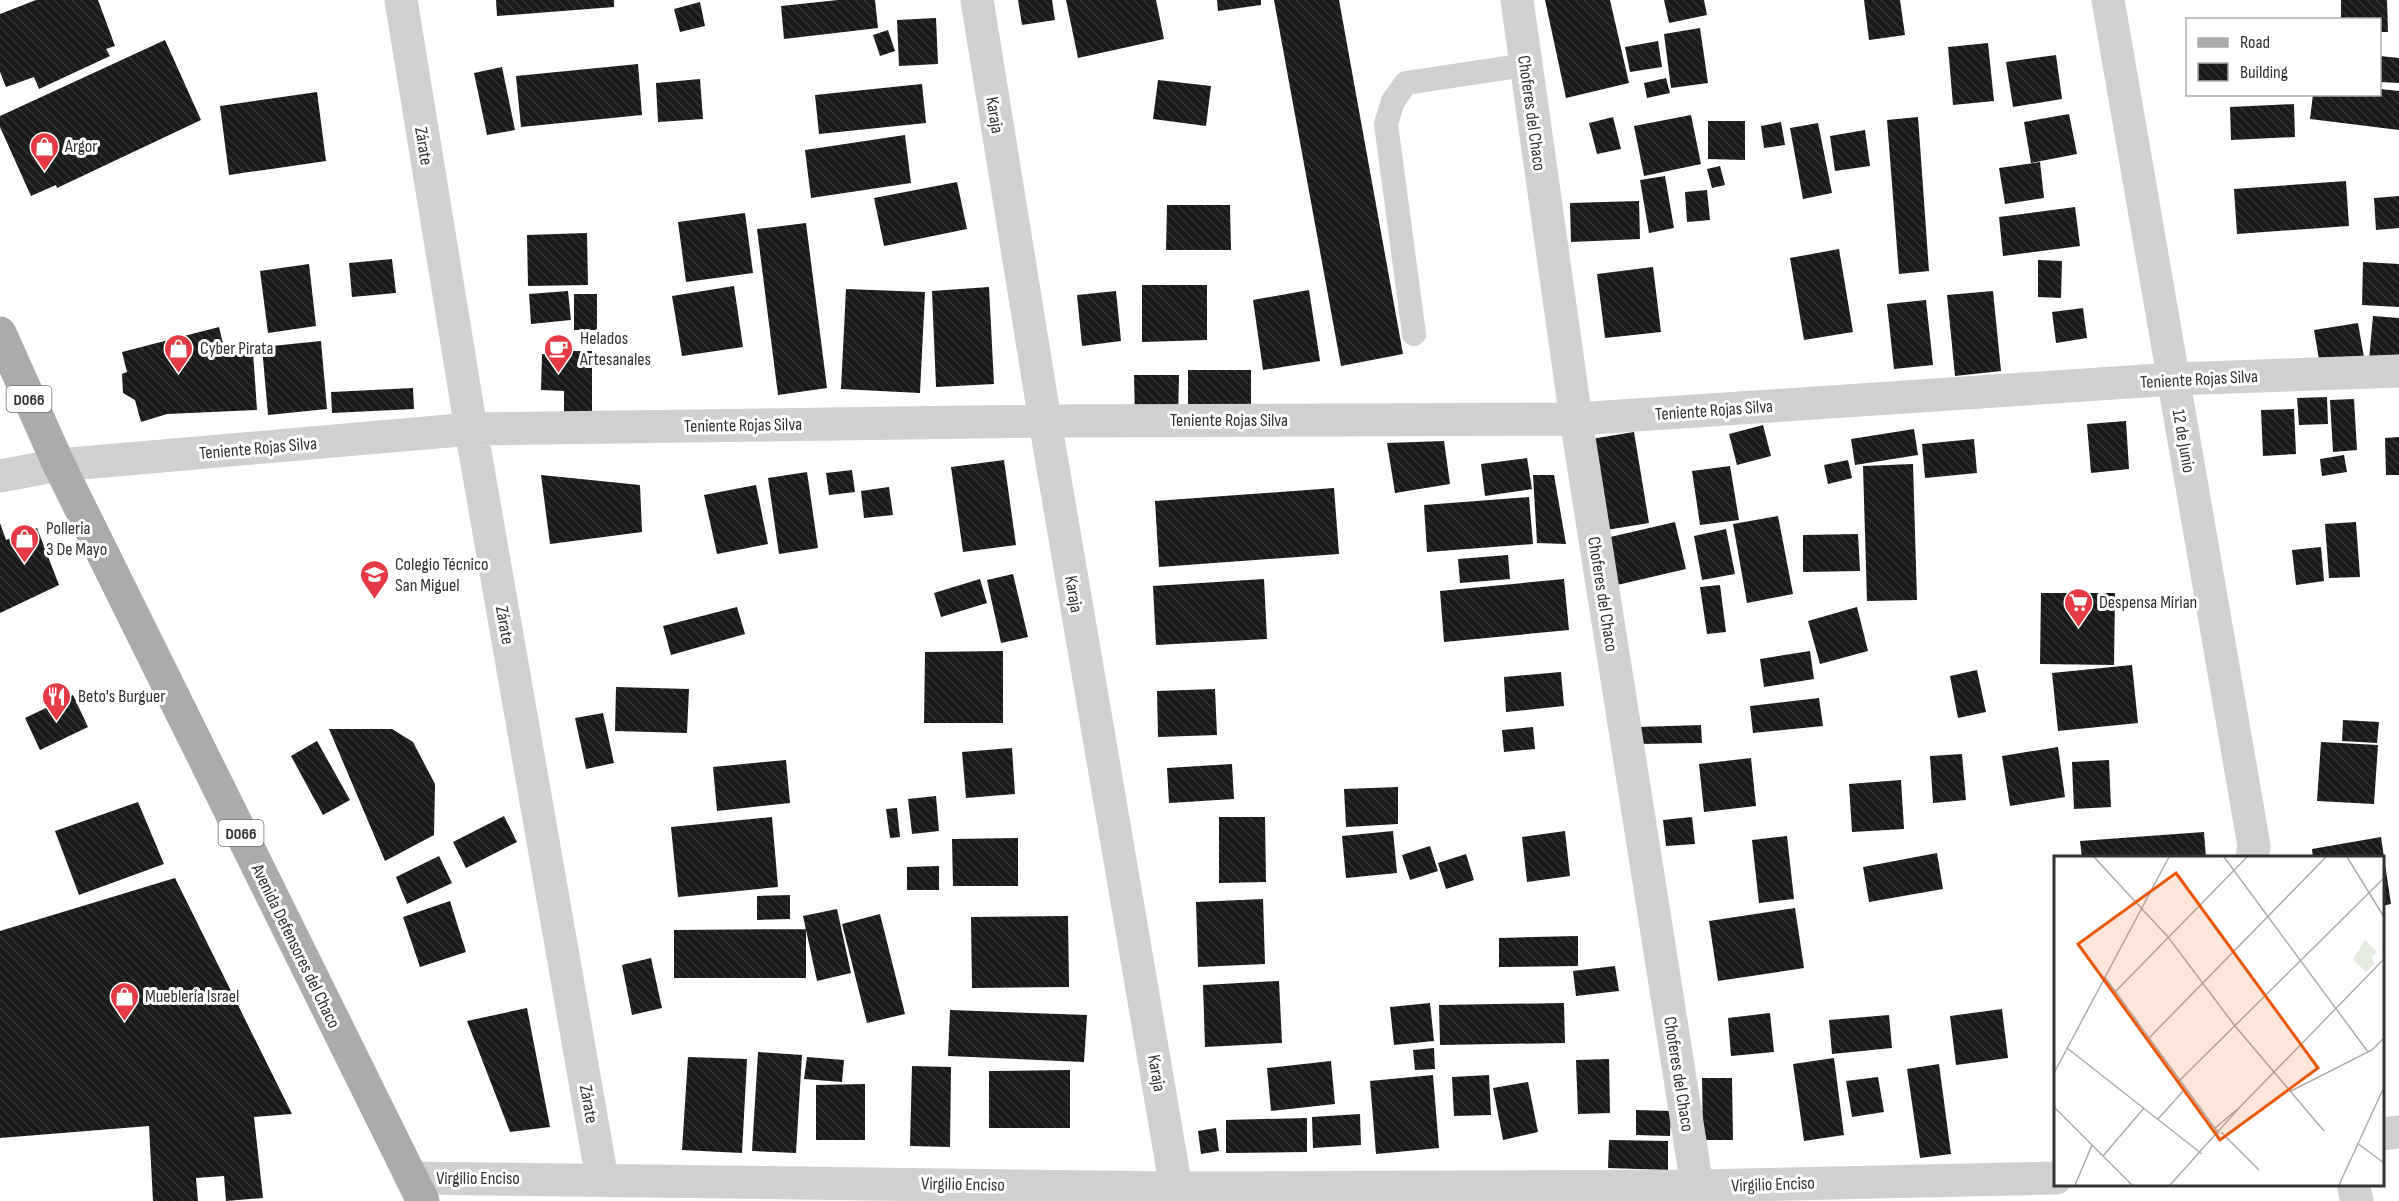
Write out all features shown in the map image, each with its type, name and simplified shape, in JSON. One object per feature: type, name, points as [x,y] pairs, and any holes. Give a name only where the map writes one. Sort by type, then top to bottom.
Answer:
[{"type":"main road","name":"Avenida Defensores del Chaco","points":[[0,333],[59,465],[417,1190]]},
{"type":"street","name":"Zárate","points":[[400,0],[471,429],[602,1179]]},
{"type":"street","name":"Karaja","points":[[977,0],[1045,421],[1176,1188]]},
{"type":"street","name":"Choferes del Chaco","points":[[1517,0],[1576,419],[1697,1186]]},
{"type":"street","name":"12 de Junio","points":[[2108,0],[2256,854]]},
{"type":"street","name":"Teniente Rojas Silva","points":[[0,476],[59,465],[471,429],[1045,421],[1576,419],[2174,379],[2399,371]]},
{"type":"street","points":[[2384,1134],[2399,1132]]},
{"type":"street","name":"Virgilio Enciso","points":[[417,1190],[602,1179],[1176,1188],[1697,1186],[1791,1192],[2054,1178]]},
{"type":"street","points":[[2353,1186],[2357,1201]]},
{"type":"lane","points":[[1414,334],[1386,124],[1393,101],[1406,83],[1525,65]]},
{"type":"building","points":[[36,0],[98,0],[115,46],[106,49],[110,56],[39,89],[34,77],[6,87],[0,72],[0,14]]},
{"type":"building","points":[[496,0],[614,0],[614,7],[497,16]]},
{"type":"building","points":[[838,0],[875,0],[878,28],[784,39],[781,6]]},
{"type":"building","points":[[1018,0],[1052,0],[1055,20],[1022,25]]},
{"type":"building","points":[[1066,0],[1156,0],[1164,39],[1078,58]]},
{"type":"building","points":[[1217,0],[1261,0],[1261,5],[1218,11]]},
{"type":"building","points":[[1274,0],[1339,0],[1403,354],[1341,366]]},
{"type":"building","points":[[1545,0],[1610,0],[1629,83],[1566,98]]},
{"type":"building","points":[[1664,0],[1704,0],[1707,15],[1669,23]]},
{"type":"building","points":[[1864,0],[1900,0],[1905,35],[1869,40]]},
{"type":"building","points":[[2341,0],[2387,0],[2388,32],[2381,32],[2381,18],[2341,18]]},
{"type":"building","points":[[700,2],[705,26],[680,32],[674,9]]},
{"type":"building","points":[[936,18],[938,64],[899,66],[897,20]]},
{"type":"building","points":[[1700,28],[1708,83],[1671,88],[1664,34]]},
{"type":"building","points":[[888,30],[895,51],[880,56],[873,35]]},
{"type":"building","points":[[165,40],[201,120],[57,188],[56,185],[31,196],[0,127],[0,116]]},
{"type":"building","points":[[1658,41],[1662,67],[1630,72],[1625,47]]},
{"type":"building","points":[[1988,43],[1994,101],[1953,105],[1948,47]]},
{"type":"building","points":[[2056,55],[2062,99],[2013,107],[2006,62]]},
{"type":"building","points":[[2381,56],[2399,58],[2399,83],[2381,82]]},
{"type":"building","points":[[638,64],[642,115],[521,127],[516,76]]},
{"type":"building","points":[[502,67],[515,130],[487,135],[474,73]]},
{"type":"building","points":[[1666,78],[1670,93],[1647,98],[1644,83]]},
{"type":"building","points":[[700,79],[703,119],[658,122],[656,83]]},
{"type":"building","points":[[1158,80],[1211,86],[1206,126],[1153,119]]},
{"type":"building","points":[[922,84],[926,123],[819,134],[815,95]]},
{"type":"building","points":[[2381,89],[2399,91],[2399,130],[2310,119],[2313,96],[2381,96]]},
{"type":"building","points":[[317,92],[326,161],[229,175],[220,106]]},
{"type":"building","points":[[2294,104],[2295,137],[2231,140],[2230,107]]},
{"type":"building","points":[[2069,114],[2077,154],[2031,163],[2024,122]]},
{"type":"building","points":[[1691,115],[1701,164],[1644,176],[1634,126]]},
{"type":"building","points":[[1613,117],[1621,149],[1597,154],[1589,123]]},
{"type":"building","points":[[1918,117],[1929,271],[1899,274],[1887,120]]},
{"type":"building","points":[[1708,121],[1745,121],[1745,160],[1708,159]]},
{"type":"building","points":[[1781,122],[1785,145],[1764,148],[1761,126]]},
{"type":"building","points":[[1818,123],[1832,193],[1803,199],[1790,128]]},
{"type":"building","points":[[1865,130],[1870,166],[1835,171],[1830,136]]},
{"type":"building","points":[[905,135],[911,183],[811,198],[805,150]]},
{"type":"building","points":[[2040,162],[2044,198],[2005,204],[1999,168]]},
{"type":"building","points":[[1720,166],[1725,185],[1712,188],[1707,169]]},
{"type":"building","points":[[1665,176],[1674,228],[1649,233],[1640,180]]},
{"type":"building","points":[[2346,181],[2349,226],[2237,234],[2234,189]]},
{"type":"building","points":[[957,182],[967,229],[884,246],[874,198]]},
{"type":"building","points":[[1707,190],[1710,220],[1687,222],[1685,192]]},
{"type":"building","points":[[2399,196],[2399,228],[2376,230],[2374,198]]},
{"type":"building","points":[[1639,201],[1640,239],[1571,242],[1570,203]]},
{"type":"building","points":[[1167,205],[1230,205],[1231,250],[1166,250]]},
{"type":"building","points":[[2075,207],[2080,246],[2003,256],[1999,217]]},
{"type":"building","points":[[745,213],[753,273],[686,282],[678,222]]},
{"type":"building","points":[[806,223],[827,388],[778,395],[757,229]]},
{"type":"building","points":[[587,233],[588,285],[528,286],[527,235]]},
{"type":"building","points":[[1839,249],[1853,332],[1804,340],[1790,258]]},
{"type":"building","points":[[392,259],[396,293],[352,297],[349,263]]},
{"type":"building","points":[[2038,260],[2062,261],[2061,298],[2038,297]]},
{"type":"building","points":[[2363,262],[2399,264],[2399,307],[2362,305]]},
{"type":"building","points":[[309,264],[316,326],[268,333],[260,271]]},
{"type":"building","points":[[1653,267],[1661,332],[1605,338],[1597,274]]},
{"type":"building","points":[[1142,285],[1207,285],[1207,340],[1142,342]]},
{"type":"building","points":[[734,286],[743,347],[682,356],[672,296]]},
{"type":"building","points":[[989,287],[994,384],[936,387],[932,291]]},
{"type":"building","points":[[846,289],[925,292],[920,393],[841,389]]},
{"type":"building","points":[[1309,290],[1320,361],[1263,370],[1253,300]]},
{"type":"building","points":[[568,291],[571,320],[531,324],[529,294]]},
{"type":"building","points":[[1116,291],[1121,341],[1082,346],[1077,295]]},
{"type":"building","points":[[1993,291],[2001,371],[1955,376],[1947,295]]},
{"type":"building","points":[[574,294],[597,294],[597,330],[574,330]]},
{"type":"building","points":[[1926,300],[1933,365],[1894,369],[1887,304]]},
{"type":"building","points":[[2083,308],[2087,338],[2056,343],[2052,312]]},
{"type":"building","points":[[2373,316],[2399,318],[2399,363],[2369,360]]},
{"type":"building","points":[[2358,323],[2365,363],[2321,371],[2314,330]]},
{"type":"building","name":"Cyber Pirata","points":[[219,327],[226,356],[253,352],[257,410],[167,414],[141,422],[135,400],[123,393],[122,374],[127,372],[122,352]]},
{"type":"building","points":[[321,341],[327,409],[268,415],[262,347]]},
{"type":"building","points":[[564,351],[592,351],[592,413],[564,413],[564,391],[541,390],[542,354],[564,355]]},
{"type":"building","points":[[1188,370],[1251,370],[1251,411],[1188,411]]},
{"type":"building","points":[[1134,375],[1179,375],[1178,419],[1135,419]]},
{"type":"building","points":[[413,388],[414,409],[332,413],[331,392]]},
{"type":"building","points":[[2327,397],[2328,424],[2299,425],[2297,398]]},
{"type":"building","points":[[2354,399],[2357,450],[2333,452],[2330,400]]},
{"type":"building","points":[[2294,409],[2296,454],[2263,456],[2261,410]]},
{"type":"building","points":[[2126,421],[2129,469],[2091,473],[2087,424]]},
{"type":"building","points":[[1763,425],[1771,456],[1737,465],[1729,434]]},
{"type":"building","points":[[1914,429],[1918,455],[1855,465],[1851,439]]},
{"type":"building","points":[[1634,432],[1649,523],[1606,530],[1591,439]]},
{"type":"building","points":[[2399,437],[2399,475],[2386,475],[2385,438]]},
{"type":"building","points":[[1974,439],[1977,473],[1925,478],[1922,444]]},
{"type":"building","points":[[1444,441],[1450,484],[1395,493],[1387,443]]},
{"type":"building","points":[[2344,455],[2347,472],[2322,476],[2320,459]]},
{"type":"building","points":[[1527,458],[1532,489],[1485,496],[1481,464]]},
{"type":"building","points":[[1004,460],[1016,545],[963,552],[951,467]]},
{"type":"building","points":[[1848,460],[1852,478],[1828,484],[1824,465]]},
{"type":"building","points":[[1913,464],[1917,600],[1867,601],[1863,466]]},
{"type":"building","points":[[1730,466],[1739,520],[1700,525],[1692,471]]},
{"type":"building","points":[[852,470],[855,492],[829,495],[826,473]]},
{"type":"building","points":[[807,472],[818,548],[779,554],[768,478]]},
{"type":"building","points":[[541,475],[640,485],[642,532],[550,544]]},
{"type":"building","points":[[1533,475],[1554,475],[1566,544],[1537,543]]},
{"type":"building","points":[[756,485],[768,544],[717,554],[704,495]]},
{"type":"building","points":[[889,487],[893,515],[864,518],[861,491]]},
{"type":"building","points":[[1334,488],[1339,554],[1159,567],[1155,501]]},
{"type":"building","points":[[1529,497],[1533,544],[1427,552],[1424,505]]},
{"type":"building","points":[[1778,516],[1793,594],[1747,603],[1733,524]]},
{"type":"building","points":[[1675,522],[1686,569],[1617,585],[1606,538]]},
{"type":"building","points":[[2356,522],[2360,577],[2329,578],[2325,524]]},
{"type":"building","name":"Polleria 3 De Mayo","points":[[0,523],[6,540],[37,528],[59,585],[0,613]]},
{"type":"building","points":[[1726,529],[1735,574],[1702,580],[1694,536]]},
{"type":"building","points":[[1858,534],[1860,571],[1803,572],[1803,535]]},
{"type":"building","points":[[2321,547],[2324,581],[2296,585],[2292,550]]},
{"type":"building","points":[[1508,555],[1510,579],[1460,583],[1458,559]]},
{"type":"building","points":[[1013,574],[1028,637],[1001,643],[987,580]]},
{"type":"building","points":[[980,579],[987,603],[941,617],[934,593]]},
{"type":"building","points":[[1264,579],[1267,639],[1156,645],[1153,586]]},
{"type":"building","points":[[1564,579],[1569,630],[1444,642],[1440,591]]},
{"type":"building","points":[[1720,585],[1726,632],[1707,634],[1700,587]]},
{"type":"building","name":"Despensa Mirian","points":[[2041,593],[2115,593],[2114,665],[2040,664]]},
{"type":"building","points":[[737,607],[745,634],[671,655],[663,626]]},
{"type":"building","points":[[1857,607],[1868,651],[1820,664],[1808,621]]},
{"type":"building","points":[[1003,651],[1003,723],[924,723],[925,652]]},
{"type":"building","points":[[1810,651],[1814,679],[1764,687],[1760,659]]},
{"type":"building","points":[[2132,665],[2138,723],[2058,731],[2052,673]]},
{"type":"building","points":[[1977,670],[1986,712],[1958,718],[1950,676]]},
{"type":"building","points":[[1561,672],[1564,706],[1506,712],[1504,677]]},
{"type":"building","points":[[616,687],[689,689],[687,733],[615,731]]},
{"type":"building","points":[[1215,689],[1217,735],[1158,737],[1157,691]]},
{"type":"building","name":"Beto's Burguer","points":[[73,695],[88,727],[40,750],[25,718]]},
{"type":"building","points":[[1819,698],[1823,726],[1753,733],[1750,706]]},
{"type":"building","points":[[603,713],[614,763],[586,769],[575,718]]},
{"type":"building","points":[[2343,720],[2379,722],[2377,743],[2342,741]]},
{"type":"building","points":[[1701,725],[1702,743],[1637,744],[1637,727]]},
{"type":"building","points":[[1533,727],[1535,749],[1504,752],[1502,730]]},
{"type":"building","points":[[329,729],[392,729],[413,742],[435,784],[434,835],[385,861]]},
{"type":"building","points":[[317,741],[350,800],[323,815],[291,756]]},
{"type":"building","points":[[2321,742],[2378,745],[2374,804],[2317,801]]},
{"type":"building","points":[[2058,747],[2065,797],[2010,806],[2002,756]]},
{"type":"building","points":[[1012,748],[1015,794],[966,798],[962,752]]},
{"type":"building","points":[[1962,754],[1966,800],[1933,803],[1930,756]]},
{"type":"building","points":[[1751,758],[1756,806],[1704,812],[1699,764]]},
{"type":"building","points":[[786,760],[790,803],[717,811],[713,767]]},
{"type":"building","points":[[2109,760],[2111,807],[2074,809],[2072,762]]},
{"type":"building","points":[[1232,764],[1234,799],[1169,803],[1167,768]]},
{"type":"building","points":[[1901,780],[1904,829],[1852,832],[1849,784]]},
{"type":"building","points":[[1398,787],[1398,824],[1346,827],[1344,789]]},
{"type":"building","points":[[936,796],[939,831],[912,834],[908,799]]},
{"type":"building","points":[[138,802],[164,864],[79,895],[55,831]]},
{"type":"building","points":[[897,808],[900,837],[890,838],[886,809]]},
{"type":"building","points":[[504,816],[517,842],[466,868],[453,842]]},
{"type":"building","points":[[772,817],[778,887],[678,897],[671,827]]},
{"type":"building","points":[[1219,817],[1265,817],[1266,882],[1219,883]]},
{"type":"building","points":[[1692,817],[1695,844],[1666,846],[1663,820]]},
{"type":"building","points":[[1393,831],[1397,873],[1346,878],[1342,836]]},
{"type":"building","points":[[1565,831],[1570,876],[1527,882],[1522,837]]},
{"type":"building","points":[[2204,832],[2206,856],[2082,856],[2080,841]]},
{"type":"building","points":[[1787,836],[1794,899],[1759,903],[1752,840]]},
{"type":"building","points":[[2381,837],[2384,856],[2313,856],[2312,849]]},
{"type":"building","points":[[1018,838],[1018,886],[953,886],[952,839]]},
{"type":"building","points":[[1430,846],[1438,871],[1410,880],[1402,855]]},
{"type":"building","points":[[1937,853],[1943,889],[1869,902],[1863,867]]},
{"type":"building","points":[[1466,854],[1474,880],[1446,889],[1438,863]]},
{"type":"building","points":[[439,856],[452,883],[407,904],[396,877]]},
{"type":"building","points":[[2384,857],[2391,904],[2384,906]]},
{"type":"building","points":[[939,866],[939,890],[907,890],[907,867]]},
{"type":"building","name":"Mueblería Israel","points":[[175,878],[292,1114],[254,1117],[263,1198],[226,1201],[224,1176],[196,1178],[198,1201],[153,1201],[149,1126],[0,1138],[0,931]]},
{"type":"building","points":[[790,895],[790,919],[757,920],[757,896]]},
{"type":"building","points":[[1263,899],[1265,964],[1198,967],[1196,902]]},
{"type":"building","points":[[450,901],[466,952],[420,967],[403,917]]},
{"type":"building","points":[[1795,908],[1804,968],[1718,981],[1709,921]]},
{"type":"building","points":[[837,909],[851,973],[817,981],[803,916]]},
{"type":"building","points":[[880,914],[905,1014],[867,1023],[842,924]]},
{"type":"building","points":[[1068,916],[1069,987],[972,988],[971,917]]},
{"type":"building","points":[[806,929],[806,978],[674,978],[674,930]]},
{"type":"building","points":[[1578,936],[1578,966],[1499,967],[1499,938]]},
{"type":"building","points":[[651,958],[662,1008],[632,1015],[622,965]]},
{"type":"building","points":[[1615,966],[1619,991],[1576,996],[1573,971]]},
{"type":"building","points":[[1279,981],[1282,1043],[1205,1047],[1203,985]]},
{"type":"building","points":[[1430,1003],[1434,1041],[1394,1045],[1390,1007]]},
{"type":"building","points":[[1564,1003],[1565,1043],[1440,1045],[1439,1005]]},
{"type":"building","points":[[527,1008],[550,1127],[510,1132],[467,1021]]},
{"type":"building","points":[[2002,1009],[2008,1058],[1956,1065],[1950,1016]]},
{"type":"building","points":[[950,1010],[1087,1015],[1084,1062],[948,1056]]},
{"type":"building","points":[[1770,1013],[1774,1052],[1731,1056],[1728,1018]]},
{"type":"building","points":[[1889,1015],[1892,1048],[1832,1054],[1829,1020]]},
{"type":"building","points":[[1434,1048],[1435,1069],[1415,1070],[1413,1050]]},
{"type":"building","points":[[758,1052],[802,1055],[796,1153],[752,1151]]},
{"type":"building","points":[[688,1057],[747,1059],[742,1153],[682,1150]]},
{"type":"building","points":[[807,1057],[844,1060],[842,1082],[804,1079]]},
{"type":"building","points":[[1834,1058],[1844,1135],[1804,1141],[1793,1064]]},
{"type":"building","points":[[1609,1059],[1610,1113],[1578,1114],[1576,1060]]},
{"type":"building","points":[[1331,1061],[1335,1104],[1271,1111],[1267,1068]]},
{"type":"building","points":[[1939,1064],[1951,1154],[1920,1158],[1907,1069]]},
{"type":"building","points":[[912,1066],[951,1067],[950,1147],[910,1146]]},
{"type":"building","points":[[1070,1070],[1070,1128],[989,1128],[989,1071]]},
{"type":"building","points":[[1433,1075],[1439,1148],[1376,1154],[1370,1081]]},
{"type":"building","points":[[1489,1075],[1491,1115],[1454,1116],[1452,1077]]},
{"type":"building","points":[[1878,1077],[1884,1112],[1852,1117],[1846,1081]]},
{"type":"building","points":[[1702,1078],[1732,1078],[1733,1140],[1703,1140]]},
{"type":"building","points":[[1528,1082],[1538,1132],[1503,1140],[1493,1088]]},
{"type":"building","points":[[865,1084],[865,1140],[816,1140],[816,1085]]},
{"type":"building","points":[[1636,1110],[1671,1111],[1670,1136],[1636,1135]]},
{"type":"building","points":[[1360,1114],[1361,1145],[1313,1148],[1312,1117]]},
{"type":"building","points":[[1307,1118],[1307,1152],[1226,1153],[1226,1120]]},
{"type":"building","points":[[1216,1128],[1219,1151],[1201,1154],[1198,1131]]},
{"type":"building","points":[[1609,1140],[1668,1141],[1668,1170],[1608,1168]]},
{"type":"place","name":"Argor","points":[[44,172]]},
{"type":"place","name":"Cyber Pirata","points":[[179,374]]},
{"type":"place","name":"Helados Artesanales","points":[[559,374]]},
{"type":"place","name":"Polleria 3 De Mayo","points":[[25,564]]},
{"type":"place","name":"Colegio Técnico San Miguel","points":[[374,600]]},
{"type":"place","name":"Despensa Mirian","points":[[2078,628]]},
{"type":"place","name":"Beto's Burguer","points":[[57,722]]},
{"type":"place","name":"Mueblería Israel","points":[[124,1022]]}]
